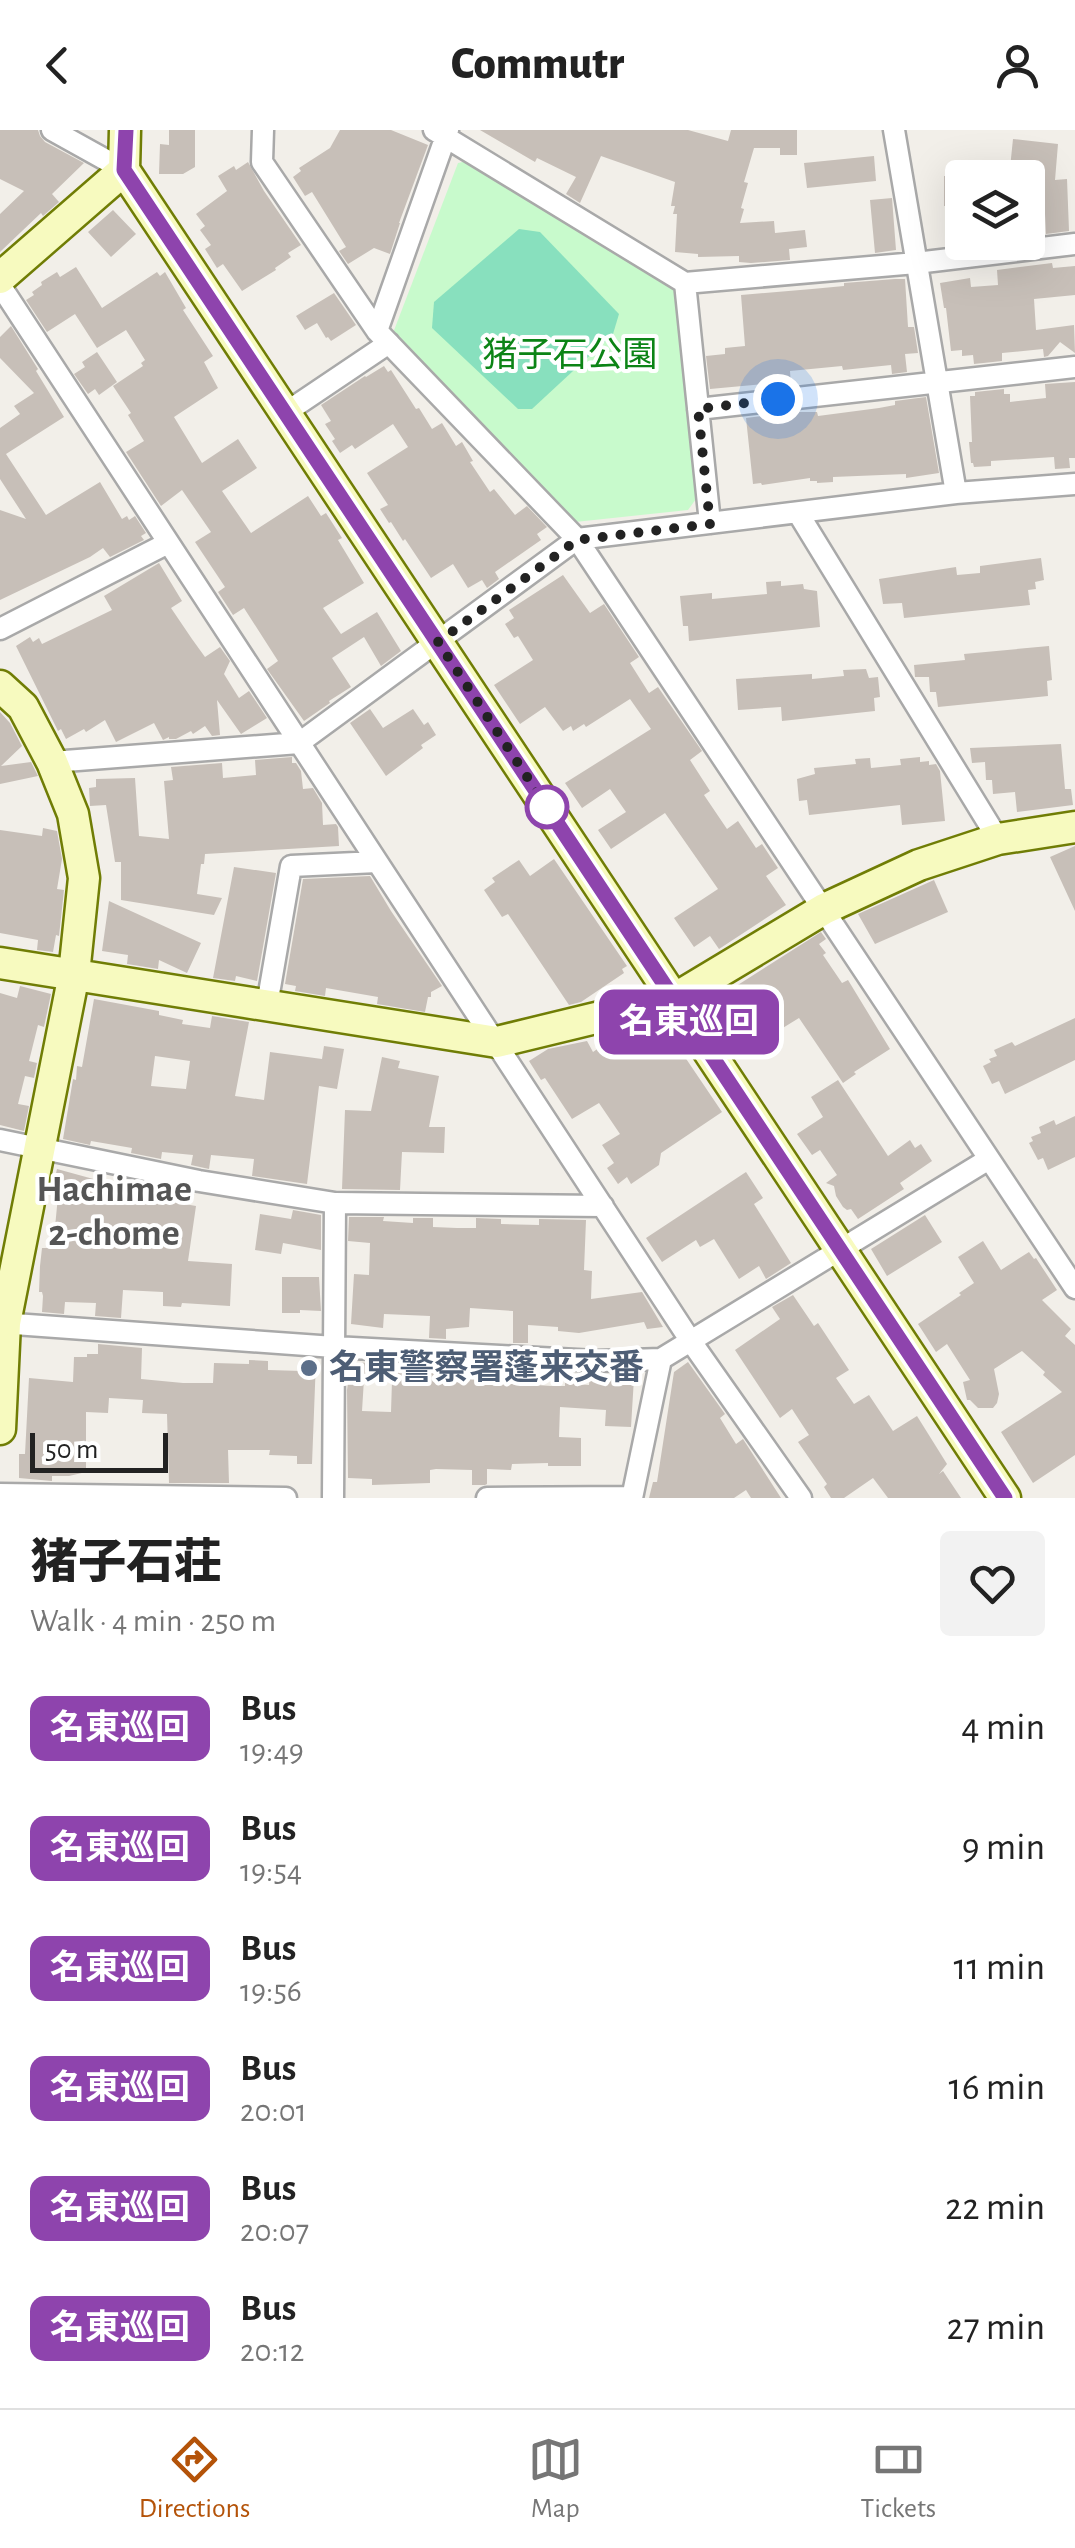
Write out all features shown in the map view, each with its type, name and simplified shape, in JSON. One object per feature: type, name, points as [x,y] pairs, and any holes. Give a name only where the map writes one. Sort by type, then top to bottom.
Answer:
[{"type":"street","points":[[52,130],[124,170],[1006,1498]]},
{"type":"street","points":[[126,130],[124,170],[0,281],[298,744],[690,1340],[801,1498]]},
{"type":"street","points":[[263,130],[262,162],[383,337],[577,540],[1075,1288]]},
{"type":"street","points":[[894,130],[956,493]]},
{"type":"street","points":[[286,413],[383,337],[442,132],[684,283],[1075,244]]},
{"type":"street","points":[[684,283],[710,524]]},
{"type":"street","points":[[698,409],[1075,367]]},
{"type":"street","points":[[52,762],[298,744],[577,540],[956,493],[1075,484]]},
{"type":"street","points":[[798,513],[998,838]]},
{"type":"street","points":[[0,629],[168,544]]},
{"type":"street","points":[[0,686],[23,707],[52,762],[73,814],[84,878],[74,974],[2,1324],[0,1429]]},
{"type":"street","points":[[0,963],[496,1042],[674,999],[824,908],[919,865],[998,838],[1075,827]]},
{"type":"street","points":[[267,1005],[291,866],[377,862]]},
{"type":"street","points":[[0,1140],[199,1181],[334,1203],[603,1206]]},
{"type":"street","points":[[2,1324],[596,1361],[660,1359],[990,1159]]},
{"type":"street","points":[[332,1498],[334,1203]]},
{"type":"street","points":[[487,1498],[632,1498],[660,1359]]},
{"type":"street","points":[[0,1494],[286,1498]]},
{"type":"green space","name":"猪子石公園","points":[[472,160],[676,289],[696,499],[688,510],[575,522],[393,333],[458,163]]},
{"type":"green space","points":[[519,229],[540,232],[619,314],[613,334],[532,409],[518,409],[432,328],[434,302]]},
{"type":"building","points":[[0,130],[38,130],[45,142],[84,163],[52,194],[59,202],[43,216],[41,213],[0,252],[0,214],[24,191],[0,179]]},
{"type":"building","points":[[169,130],[195,130],[195,167],[183,174],[159,174],[160,144],[169,145]]},
{"type":"building","points":[[340,130],[391,130],[428,145],[390,254],[374,248],[348,264],[339,251],[346,247],[312,192],[305,196],[293,177],[301,171],[299,168],[330,148]]},
{"type":"building","points":[[480,130],[688,130],[728,141],[731,130],[797,130],[797,155],[780,155],[780,148],[754,148],[744,182],[748,183],[740,223],[774,221],[775,233],[805,230],[807,247],[789,249],[790,260],[751,263],[739,262],[739,256],[698,257],[675,252],[677,214],[673,214],[675,206],[671,206],[675,182],[601,156],[580,203],[566,194],[576,177],[537,158],[535,162]]},
{"type":"building","points":[[1013,139],[1058,144],[1055,180],[1067,179],[1069,231],[1046,234],[1045,160],[1011,160]]},
{"type":"building","points":[[874,156],[876,181],[807,188],[804,163]]},
{"type":"building","points":[[248,162],[301,245],[288,253],[291,257],[276,270],[242,291],[223,264],[217,268],[205,249],[211,245],[200,230],[205,226],[196,214],[227,191],[218,176]]},
{"type":"building","points":[[892,198],[896,250],[875,253],[870,200]]},
{"type":"building","points":[[113,210],[136,234],[111,257],[88,232]]},
{"type":"building","points":[[1052,263],[1053,268],[1075,266],[1075,295],[1034,299],[1036,330],[1074,325],[1075,353],[1060,342],[1048,356],[1044,357],[1043,349],[1002,353],[1002,361],[974,364],[973,355],[951,351],[940,283],[970,278],[971,287],[998,285],[997,270]]},
{"type":"building","points":[[76,267],[102,308],[157,272],[160,276],[165,272],[186,308],[183,310],[213,356],[204,362],[218,388],[174,417],[202,463],[238,439],[257,468],[222,491],[251,533],[308,496],[321,516],[326,513],[364,583],[323,608],[341,634],[377,612],[401,651],[381,666],[364,637],[332,658],[351,687],[304,721],[267,669],[278,661],[244,608],[233,615],[218,592],[225,587],[195,542],[211,532],[182,490],[161,506],[126,452],[144,441],[113,386],[143,366],[145,360],[126,330],[97,348],[75,314],[47,332],[26,300],[41,282]]},
{"type":"building","points":[[905,279],[908,327],[914,327],[918,353],[905,354],[907,372],[892,374],[891,365],[843,370],[842,366],[790,371],[791,385],[710,389],[706,356],[725,354],[725,348],[745,346],[741,295]]},
{"type":"building","points":[[334,293],[356,325],[331,341],[317,323],[305,330],[296,316]]},
{"type":"building","points":[[11,326],[64,417],[6,454],[46,515],[100,482],[122,519],[135,516],[146,533],[141,536],[144,540],[110,557],[103,548],[0,600],[0,510],[26,519],[0,479],[0,428],[20,414],[14,406],[34,393],[0,358],[0,337]]},
{"type":"building","points":[[97,352],[117,382],[99,395],[95,389],[88,394],[74,374],[85,367],[82,362]]},
{"type":"building","points":[[384,366],[388,372],[391,370],[432,429],[442,423],[456,446],[462,442],[490,492],[494,489],[515,515],[527,506],[547,527],[537,534],[541,540],[495,572],[499,579],[487,588],[482,580],[468,588],[453,564],[431,578],[380,509],[388,505],[367,473],[408,447],[393,424],[355,449],[352,445],[340,453],[332,441],[335,439],[325,424],[331,421],[321,405]]},
{"type":"building","points":[[1075,382],[1075,458],[1069,458],[1070,468],[1055,469],[1054,457],[991,461],[991,466],[974,467],[969,442],[970,396],[1004,389],[1004,394],[1010,394],[1010,402],[1046,398],[1045,384]]},
{"type":"building","points":[[926,397],[939,473],[906,478],[906,474],[833,477],[833,482],[817,483],[810,478],[753,484],[746,418],[794,412],[817,412],[818,416]]},
{"type":"building","points":[[1041,558],[1044,580],[1035,582],[1036,589],[1028,590],[1030,605],[904,618],[902,603],[883,604],[879,579],[956,567],[957,575],[980,573],[980,566]]},
{"type":"building","points":[[159,563],[182,601],[171,608],[192,639],[205,657],[220,647],[230,661],[224,674],[239,698],[249,691],[267,718],[241,734],[217,700],[220,735],[212,736],[205,726],[193,734],[191,731],[176,739],[163,740],[154,723],[116,742],[105,720],[66,739],[61,729],[58,731],[16,646],[30,637],[33,642],[39,638],[42,644],[112,610],[104,596]]},
{"type":"building","points":[[563,575],[590,613],[604,604],[639,657],[630,663],[649,693],[658,687],[702,751],[690,760],[710,791],[704,795],[727,829],[738,821],[756,848],[762,844],[778,868],[766,876],[786,905],[719,949],[710,936],[694,947],[674,918],[718,889],[665,813],[611,849],[598,830],[626,812],[610,789],[582,808],[565,783],[651,729],[630,699],[586,727],[584,724],[573,731],[571,726],[563,731],[545,707],[520,724],[494,685],[533,660],[505,624],[514,618],[509,610]]},
{"type":"building","points":[[781,581],[781,586],[803,584],[804,589],[817,591],[820,627],[689,641],[680,596],[712,593],[712,599],[767,594],[766,582]]},
{"type":"building","points":[[1049,646],[1052,680],[1047,681],[1048,696],[938,707],[936,692],[930,692],[929,677],[915,677],[914,665],[965,660],[964,654]]},
{"type":"building","points":[[866,669],[869,678],[878,677],[880,697],[874,698],[875,711],[782,721],[781,707],[738,710],[736,679],[812,674],[812,679],[844,676],[843,670]]},
{"type":"building","points":[[370,709],[383,728],[413,709],[436,735],[386,776],[350,723]]},
{"type":"building","points":[[0,712],[22,746],[1,766],[31,762],[38,776],[0,784]]},
{"type":"building","points":[[1061,744],[1065,789],[1071,789],[1073,805],[1017,812],[1015,792],[993,794],[992,780],[986,780],[985,762],[972,763],[970,748]]},
{"type":"building","points":[[292,757],[292,763],[301,771],[303,789],[313,788],[322,803],[323,825],[338,827],[339,846],[205,854],[197,894],[222,898],[214,915],[121,900],[121,862],[115,862],[106,805],[90,806],[89,788],[96,787],[96,779],[135,778],[139,836],[169,839],[164,781],[173,780],[171,767],[222,763],[223,778],[256,775],[255,760]]},
{"type":"building","points":[[920,757],[920,762],[936,764],[940,771],[945,821],[902,825],[900,805],[809,815],[807,800],[799,801],[797,779],[815,774],[814,768],[856,764],[855,759],[870,758],[871,768],[901,765],[900,759]]},
{"type":"building","points":[[43,828],[57,831],[62,859],[57,889],[64,890],[59,936],[56,935],[53,952],[37,950],[38,940],[0,933],[0,830],[42,836]]},
{"type":"building","points":[[1075,846],[1075,911],[1050,857]]},
{"type":"building","points":[[554,859],[627,966],[622,969],[624,973],[581,1002],[569,1005],[508,914],[502,917],[484,890],[495,882],[492,878],[519,860],[530,876]]},
{"type":"building","points":[[234,867],[276,873],[257,981],[236,976],[235,981],[213,978]]},
{"type":"building","points":[[370,876],[442,986],[431,992],[425,1012],[377,1004],[378,997],[326,988],[325,996],[295,991],[296,986],[285,984],[303,879]]},
{"type":"building","points":[[934,880],[948,912],[875,944],[858,914]]},
{"type":"building","points":[[109,901],[201,943],[187,973],[159,960],[158,969],[127,964],[128,955],[102,951]]},
{"type":"building","points":[[821,932],[826,939],[819,944],[826,953],[823,955],[842,983],[848,980],[890,1049],[843,1083],[799,1018],[744,1052],[708,1004]]},
{"type":"building","points":[[20,986],[51,994],[44,1027],[38,1025],[29,1061],[37,1063],[34,1078],[25,1076],[18,1104],[29,1106],[24,1131],[0,1125],[0,993],[17,998]]},
{"type":"building","points":[[94,999],[159,1011],[159,1015],[183,1020],[182,1024],[210,1028],[212,1016],[249,1022],[235,1096],[264,1100],[270,1052],[322,1059],[324,1046],[344,1049],[337,1089],[319,1086],[307,1184],[252,1176],[254,1159],[211,1155],[209,1169],[191,1165],[193,1155],[162,1152],[161,1159],[131,1153],[132,1148],[63,1139],[73,1079],[76,1080],[77,1066],[82,1067]],"holes":[[[155,1056],[190,1061],[186,1089],[151,1086]]]},
{"type":"building","points":[[1075,1018],[1075,1060],[1005,1094],[999,1081],[992,1084],[983,1066],[997,1056],[994,1050],[1012,1042],[1015,1046]]},
{"type":"building","points":[[656,1023],[668,1032],[722,1112],[661,1153],[659,1165],[631,1184],[627,1177],[618,1184],[607,1168],[614,1163],[602,1145],[620,1134],[599,1103],[572,1119],[529,1061],[548,1049],[587,1041],[593,1052],[610,1040],[620,1054],[646,1036],[642,1031]]},
{"type":"building","points":[[382,1057],[400,1061],[398,1068],[439,1076],[429,1127],[445,1127],[444,1153],[402,1152],[400,1190],[342,1189],[345,1110],[371,1111]]},
{"type":"building","points":[[838,1080],[888,1156],[910,1140],[915,1148],[921,1144],[932,1161],[900,1183],[904,1189],[858,1219],[851,1209],[843,1207],[834,1186],[826,1183],[837,1175],[820,1150],[812,1155],[797,1134],[823,1117],[811,1097]]},
{"type":"building","points":[[1075,1116],[1075,1157],[1048,1170],[1029,1143],[1033,1141],[1031,1137],[1041,1133],[1039,1127],[1054,1120],[1056,1125]]},
{"type":"building","points":[[57,1169],[97,1180],[102,1187],[110,1187],[110,1192],[158,1198],[159,1187],[174,1190],[173,1202],[196,1206],[188,1261],[232,1264],[230,1306],[163,1306],[163,1292],[123,1290],[121,1318],[95,1316],[96,1303],[65,1302],[64,1314],[42,1312],[40,1266],[42,1248],[53,1248],[58,1196],[51,1195]]},
{"type":"building","points":[[746,1172],[763,1198],[754,1204],[791,1263],[766,1279],[759,1266],[739,1279],[714,1239],[700,1247],[696,1240],[662,1262],[646,1238]]},
{"type":"building","points":[[293,1210],[321,1215],[321,1250],[283,1243],[281,1254],[255,1250],[260,1214],[291,1219]]},
{"type":"building","points":[[925,1215],[942,1242],[887,1276],[871,1249]]},
{"type":"building","points":[[349,1217],[384,1217],[383,1221],[413,1223],[413,1218],[433,1218],[433,1227],[457,1228],[476,1228],[476,1218],[501,1219],[501,1224],[539,1225],[539,1219],[586,1220],[584,1270],[592,1271],[591,1299],[642,1292],[663,1327],[647,1329],[644,1322],[579,1333],[528,1325],[528,1343],[513,1343],[513,1311],[470,1308],[469,1327],[446,1329],[446,1339],[429,1338],[430,1316],[384,1314],[383,1328],[351,1324],[354,1274],[369,1275],[370,1243],[348,1241]]},
{"type":"building","points":[[983,1241],[1001,1270],[1029,1252],[1036,1258],[1057,1290],[1042,1300],[1071,1329],[1065,1336],[1075,1345],[1075,1455],[1033,1483],[1001,1432],[1062,1392],[1022,1351],[994,1369],[997,1403],[993,1408],[978,1408],[967,1400],[963,1382],[970,1380],[947,1344],[936,1352],[918,1324],[974,1283],[958,1257]]},
{"type":"building","points":[[282,1277],[319,1277],[321,1311],[282,1313]]},
{"type":"building","points":[[793,1295],[814,1326],[818,1323],[849,1370],[836,1378],[854,1404],[869,1395],[893,1431],[917,1416],[947,1464],[939,1474],[943,1471],[961,1498],[888,1498],[873,1478],[844,1498],[831,1498],[824,1487],[827,1484],[798,1442],[809,1435],[792,1409],[780,1418],[735,1350],[780,1319],[772,1307]]},
{"type":"building","points":[[98,1344],[142,1348],[141,1379],[183,1383],[213,1383],[214,1363],[268,1361],[268,1370],[302,1371],[302,1358],[316,1360],[312,1464],[297,1464],[297,1456],[269,1455],[270,1450],[228,1450],[229,1483],[169,1483],[167,1414],[142,1413],[143,1400],[109,1398],[108,1413],[86,1412],[86,1472],[52,1476],[52,1481],[19,1478],[19,1454],[25,1454],[29,1378],[73,1382],[74,1357],[98,1354]]},
{"type":"building","points":[[351,1362],[523,1371],[522,1384],[551,1386],[589,1385],[590,1374],[634,1378],[631,1427],[605,1426],[606,1410],[560,1407],[559,1437],[581,1438],[581,1466],[512,1464],[511,1470],[487,1469],[485,1485],[472,1485],[472,1470],[430,1470],[430,1483],[372,1485],[372,1479],[348,1478],[347,1390]],"holes":[[[364,1379],[392,1381],[391,1412],[362,1411]]]},
{"type":"building","points":[[688,1362],[725,1414],[720,1418],[736,1444],[743,1439],[781,1498],[751,1498],[746,1490],[734,1498],[649,1498],[653,1482],[657,1482],[674,1372]]},
{"type":"bus line","name":"名東巡回","points":[[126,130],[124,170],[1005,1498]]},
{"type":"place","name":"名東警察署蓬来交番","points":[[309,1368]]},
{"type":"district","name":"Hachimae 2-chome","points":[[114,1212]]},
{"type":"route","points":[[547,807],[438,642],[577,540],[710,524],[698,409],[778,399]]}]
